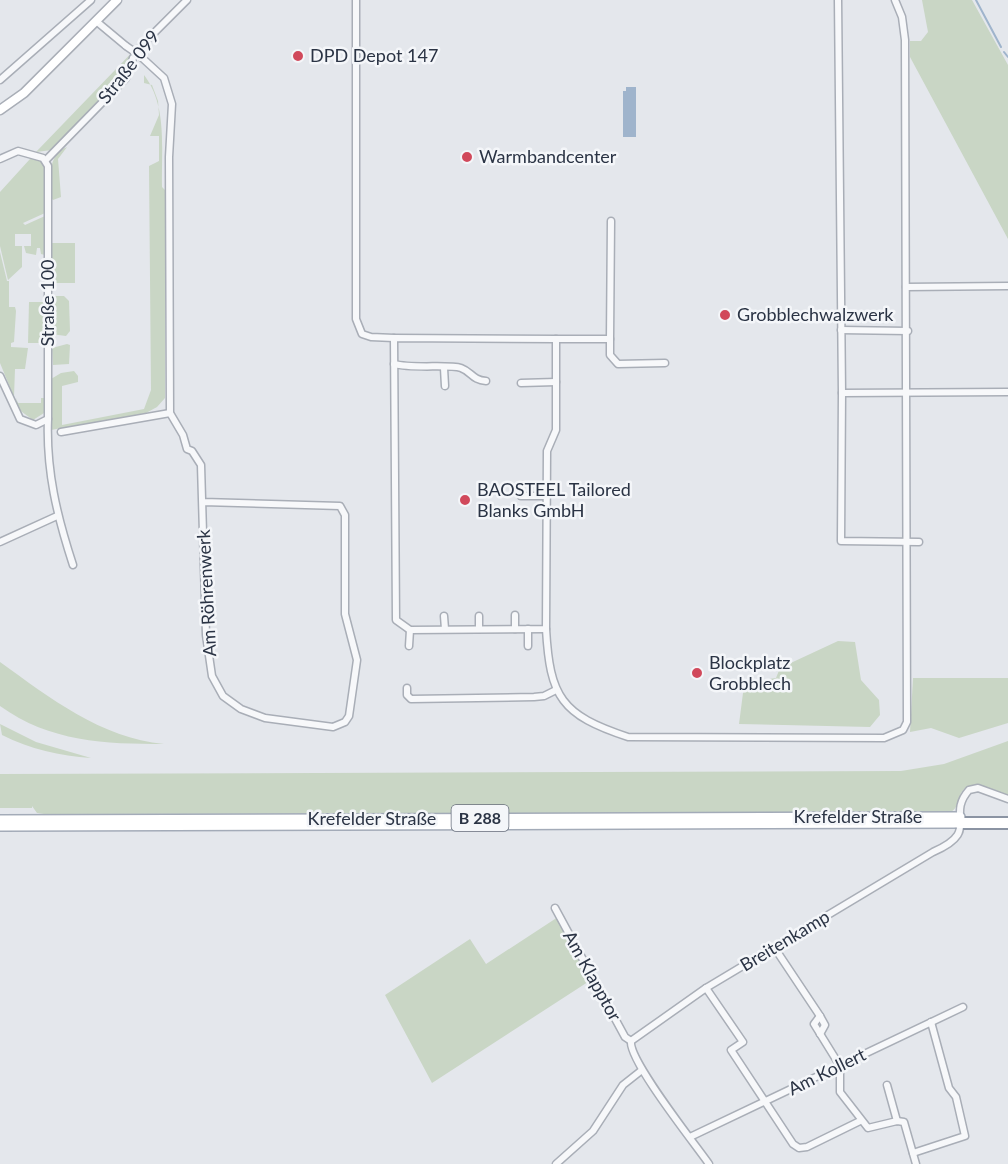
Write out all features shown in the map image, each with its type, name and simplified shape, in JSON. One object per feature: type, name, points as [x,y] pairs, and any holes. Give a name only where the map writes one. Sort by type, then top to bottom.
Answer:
[{"type":"highway","name":"Krefelder Straße","points":[[960,820],[1008,816]]},
{"type":"highway","name":"Krefelder Straße","points":[[960,820],[1008,823]]},
{"type":"main road","points":[[0,110],[24,93],[117,0]]},
{"type":"main road","name":"Krefelder Straße","points":[[0,820],[960,820]]},
{"type":"main road","name":"Krefelder Straße","points":[[0,826],[960,820]]},
{"type":"street","points":[[0,80],[91,0]]},
{"type":"street","name":"Straße 099","points":[[46,160],[126,78],[133,58],[142,45],[187,0]]},
{"type":"street","points":[[356,0],[356,319],[362,334],[375,338],[610,339]]},
{"type":"street","points":[[838,0],[842,393],[841,541],[919,542]]},
{"type":"street","points":[[556,339],[556,430],[547,451],[546,629],[548,666],[556,690],[566,704],[604,729],[628,737],[884,738],[895,736],[903,730],[907,722],[908,393],[905,40],[902,17],[895,0]]},
{"type":"street","name":"Am Röhrenwerk","points":[[96,21],[164,78],[172,104],[169,156],[170,413],[183,435],[187,449],[201,465],[206,635],[212,676],[223,696],[241,709],[265,718],[324,727],[340,725],[349,716],[357,672],[357,660],[345,614],[345,515],[340,506],[203,502]]},
{"type":"street","points":[[0,159],[18,151],[46,160]]},
{"type":"street","name":"Straße 100","points":[[46,160],[48,470],[57,516],[73,565]]},
{"type":"street","points":[[611,221],[610,355],[618,364],[665,363]]},
{"type":"street","points":[[906,287],[1008,286]]},
{"type":"street","points":[[841,330],[908,331]]},
{"type":"street","points":[[394,338],[396,620],[410,630],[546,629]]},
{"type":"street","points":[[394,364],[408,368],[462,369],[475,380],[486,381]]},
{"type":"street","points":[[444,368],[445,386]]},
{"type":"street","points":[[0,376],[20,419],[36,425],[48,418]]},
{"type":"street","points":[[521,383],[556,382]]},
{"type":"street","points":[[842,393],[1006,391]]},
{"type":"street","points":[[60,432],[170,413]]},
{"type":"street","points":[[521,496],[547,496]]},
{"type":"street","points":[[0,542],[57,516]]},
{"type":"street","points":[[515,615],[515,629]]},
{"type":"street","points":[[444,616],[445,629]]},
{"type":"street","points":[[479,616],[479,629]]},
{"type":"street","points":[[528,629],[528,646]]},
{"type":"street","points":[[409,646],[410,630]]},
{"type":"street","points":[[407,688],[407,695],[411,699],[534,697],[544,696],[556,690]]},
{"type":"street","points":[[529,688],[529,693],[534,697]]},
{"type":"street","name":"Breitenkamp","points":[[631,1041],[706,988],[933,852],[952,844],[959,834],[966,794],[973,789],[1008,799]]},
{"type":"street","name":"Am Klapptor","points":[[555,908],[626,1037],[631,1041]]},
{"type":"street","points":[[774,947],[820,1016],[814,1024],[840,1066],[840,1092],[860,1121],[872,1128],[897,1120],[904,1122],[916,1164]]},
{"type":"street","points":[[706,988],[743,1042],[731,1050],[793,1144],[799,1148],[807,1147],[860,1121]]},
{"type":"street","name":"Am Kollert","points":[[690,1137],[963,1006]]},
{"type":"street","points":[[913,1153],[965,1136],[956,1097],[949,1088],[931,1022]]},
{"type":"street","points":[[631,1041],[631,1053],[709,1164]]},
{"type":"street","points":[[556,1164],[593,1131],[627,1079],[642,1070]]},
{"type":"street","points":[[887,1085],[897,1120]]},
{"type":"green space","points":[[922,0],[972,0],[1008,65],[1008,239],[910,57],[910,41],[921,41],[928,32]]},
{"type":"green space","points":[[143,41],[130,60],[123,77],[52,150],[36,152]]},
{"type":"green space","points":[[144,75],[150,84],[144,83]]},
{"type":"green space","points":[[158,108],[162,129],[162,187],[165,190],[165,398],[157,407],[146,413],[51,430],[51,379],[61,373],[74,371],[78,376],[78,382],[62,386],[62,425],[144,409],[151,390],[149,166],[159,161],[159,136],[150,136],[159,115]]},
{"type":"green space","points":[[67,147],[58,159],[61,197],[53,200],[51,198],[51,169],[56,156]]},
{"type":"green space","points":[[30,159],[40,160],[45,169],[45,213],[23,223],[25,225],[45,216],[45,255],[41,254],[40,248],[37,248],[36,255],[26,253],[24,246],[31,246],[31,234],[15,234],[15,246],[22,246],[22,267],[8,280],[0,246],[0,192]]},
{"type":"green space","points":[[51,243],[75,243],[75,283],[51,283]]},
{"type":"green space","points":[[0,252],[7,281],[9,281],[9,307],[15,307],[16,311],[14,342],[11,343],[11,347],[28,348],[25,369],[15,369],[14,397],[0,363]]},
{"type":"green space","points":[[51,296],[64,296],[69,301],[70,331],[66,336],[51,334]]},
{"type":"green space","points":[[29,302],[45,302],[44,343],[28,343]]},
{"type":"green space","points":[[70,345],[69,364],[53,365],[52,348]]},
{"type":"green space","points":[[16,398],[18,403],[41,403],[41,398],[45,398],[44,413],[33,420],[18,409]]},
{"type":"green space","points":[[838,641],[855,642],[861,680],[879,700],[880,715],[870,727],[739,724],[743,693],[748,682],[776,678],[780,668]]},
{"type":"green space","points":[[0,662],[57,702],[98,725],[119,734],[164,744],[121,743],[79,738],[58,734],[19,718],[0,706]]},
{"type":"green space","points":[[913,678],[1008,678],[1008,723],[959,738],[931,728],[910,732]]},
{"type":"green space","points":[[0,724],[36,742],[91,758],[57,754],[23,744],[2,735]]},
{"type":"green space","points":[[1008,741],[1008,796],[980,785],[974,785],[963,791],[955,809],[949,813],[44,814],[37,813],[32,806],[32,808],[0,808],[0,774],[901,771],[944,764]]},
{"type":"green space","points":[[558,917],[591,980],[432,1083],[385,995],[470,939],[486,964]]},
{"type":"water","points":[[626,87],[636,87],[636,137],[623,137],[623,91],[626,91]]},
{"type":"waterway","points":[[976,0],[1001,47]]},
{"type":"waterway","points":[[1004,52],[1008,57]]},
{"type":"place","name":"DPD Depot 147","points":[[298,56]]},
{"type":"place","name":"Warmbandcenter","points":[[467,157]]},
{"type":"place","name":"Grobblechwalzwerk","points":[[725,315]]},
{"type":"place","name":"BAOSTEEL Tailored Blanks GmbH","points":[[465,500]]},
{"type":"place","name":"Blockplatz Grobblech","points":[[697,673]]}]
